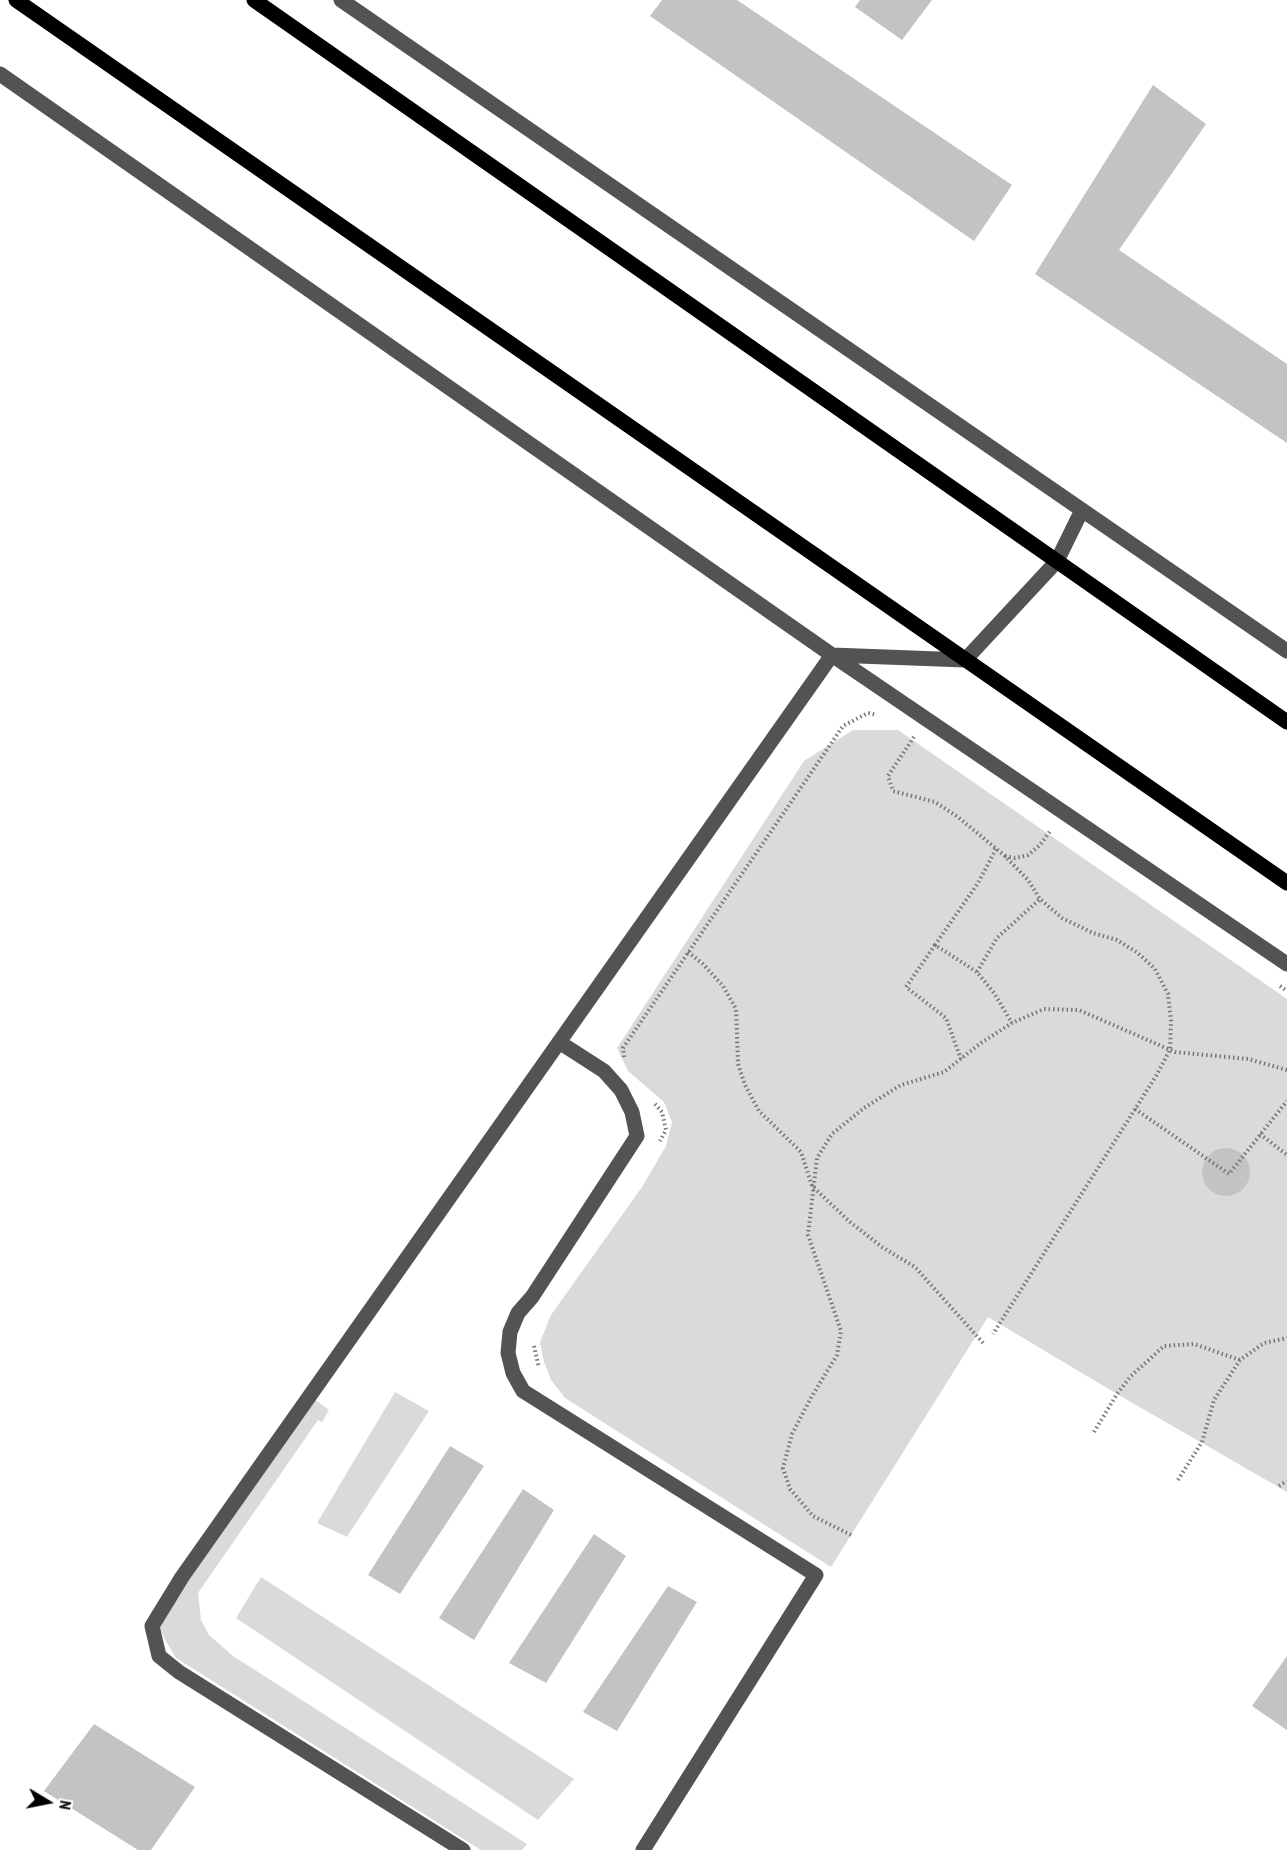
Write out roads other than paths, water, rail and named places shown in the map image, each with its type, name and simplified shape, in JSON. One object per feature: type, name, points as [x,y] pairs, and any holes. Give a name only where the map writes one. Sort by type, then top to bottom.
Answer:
[{"type":"main road","points":[[16,0],[1287,883]]},
{"type":"main road","points":[[254,0],[1287,722]]},
{"type":"street","points":[[341,0],[1287,651]]},
{"type":"street","points":[[0,74],[832,655],[1287,964]]},
{"type":"street","points":[[832,655],[965,660],[1057,561],[1082,510]]},
{"type":"street","points":[[463,1850],[179,1672],[159,1656],[152,1626],[182,1577],[832,655]]},
{"type":"street","points":[[559,1042],[604,1071],[621,1090],[632,1112],[638,1136],[532,1297],[518,1313],[510,1332],[508,1353],[513,1373],[524,1391],[816,1575],[643,1850]]}]
